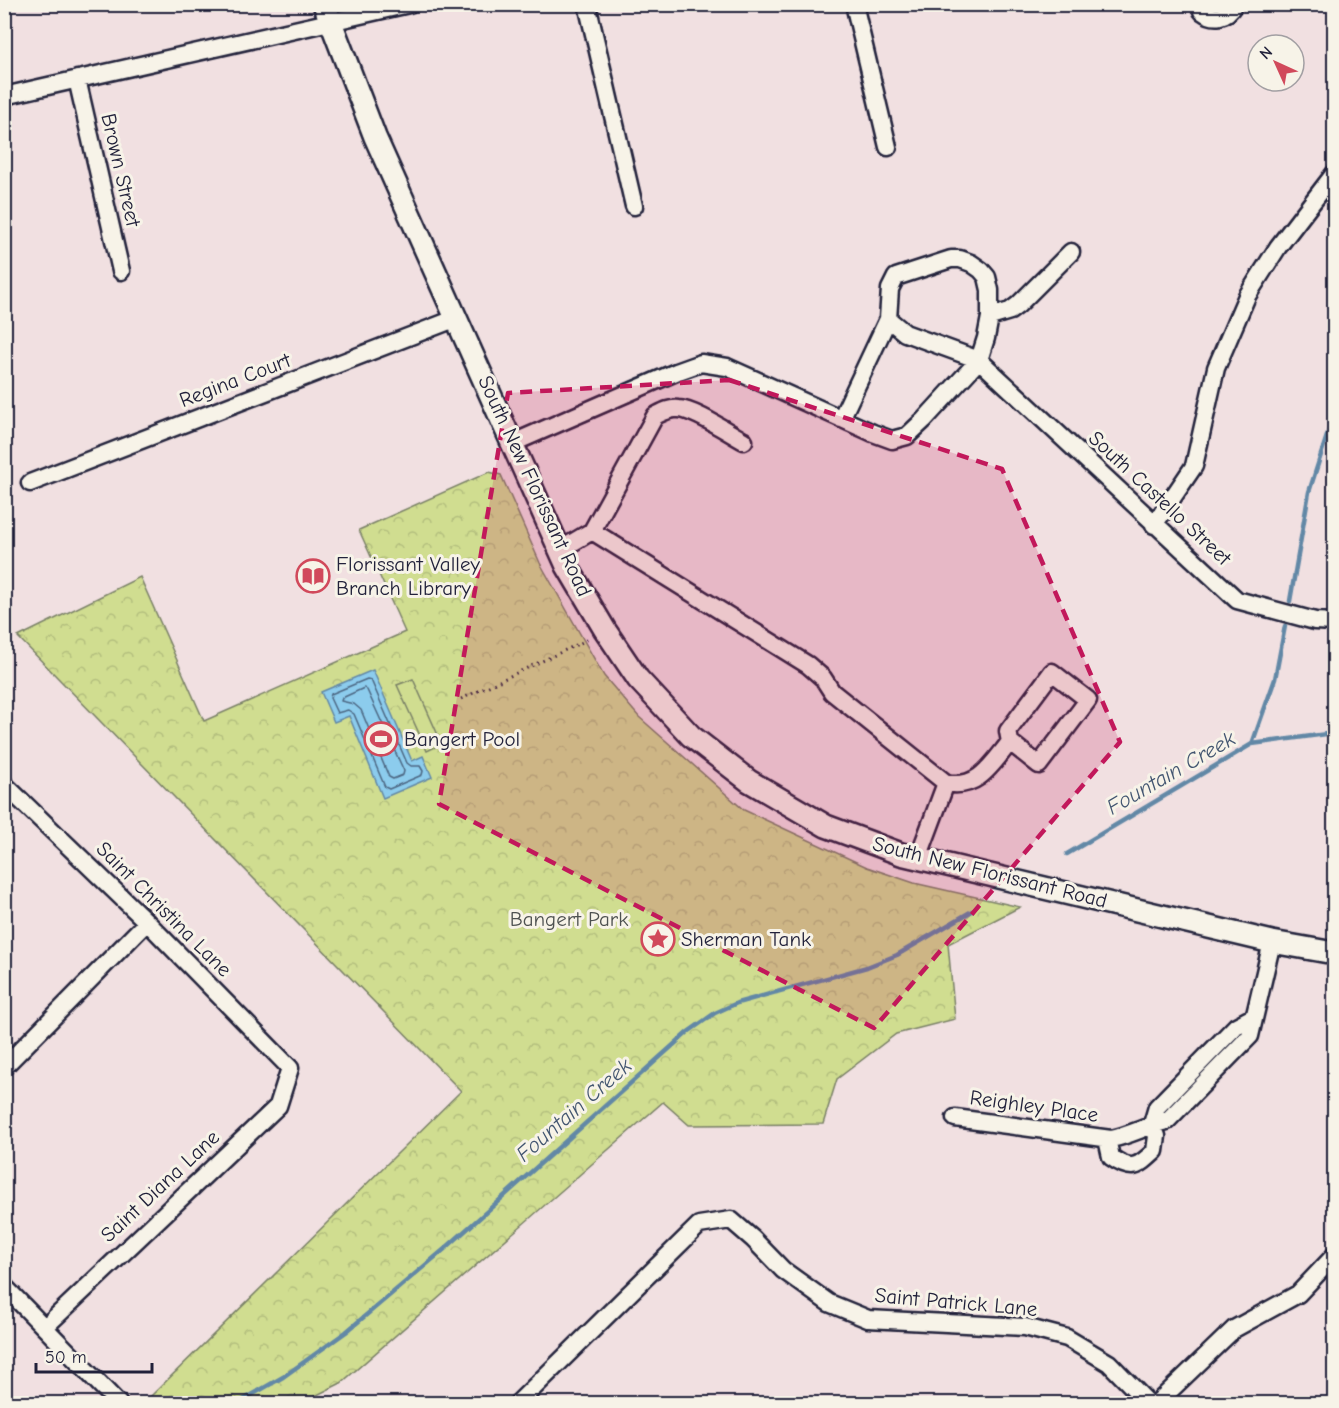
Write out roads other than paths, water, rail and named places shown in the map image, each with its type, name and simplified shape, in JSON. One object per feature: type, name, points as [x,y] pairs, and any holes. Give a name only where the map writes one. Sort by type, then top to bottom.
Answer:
[{"type":"main road","name":"South New Florissant Road","points":[[327,14],[375,137],[560,550],[605,630],[638,679],[691,736],[749,781],[826,826],[902,854],[1272,942],[1335,953]]},
{"type":"street","points":[[4,96],[327,14],[409,4]]},
{"type":"street","points":[[587,4],[634,206]]},
{"type":"street","points":[[854,4],[888,147]]},
{"type":"street","points":[[1201,4],[1202,11],[1209,17],[1220,18],[1231,11],[1234,4]]},
{"type":"street","name":"Brown Street","points":[[77,79],[121,271]]},
{"type":"street","points":[[1154,525],[1194,466],[1216,368],[1247,296],[1278,247],[1335,174]]},
{"type":"street","points":[[990,317],[1018,306],[1071,252]]},
{"type":"street","points":[[513,443],[701,363],[727,367],[841,419],[892,440],[907,436],[980,360],[990,317],[990,290],[987,278],[981,270],[971,263],[951,259],[896,278],[890,289],[888,319],[841,419]]},
{"type":"street","name":"Regina Court","points":[[30,483],[457,318]]},
{"type":"street","points":[[888,319],[905,333],[980,360]]},
{"type":"street","name":"South Castello Street","points":[[980,360],[1154,525],[1237,600],[1315,621],[1335,622]]},
{"type":"street","points":[[560,550],[592,531],[655,416],[665,410],[689,411],[744,441]]},
{"type":"street","points":[[592,531],[808,665],[823,678],[832,692],[945,783],[957,786],[969,783],[983,775],[1010,742],[1008,731],[1052,672],[1088,700],[1039,765],[1010,742]]},
{"type":"street","points":[[918,858],[945,783]]},
{"type":"street","name":"Saint Christina Lane","points":[[4,784],[147,922],[290,1068]]},
{"type":"street","points":[[4,1066],[147,922]]},
{"type":"street","name":"Reighley Place","points":[[955,1118],[1107,1138],[1129,1135],[1149,1128],[1152,1124],[1167,1121],[1204,1071],[1250,1036],[1272,942]]},
{"type":"street","name":"Saint Diana Lane","points":[[45,1327],[278,1106],[290,1068]]},
{"type":"street","name":"Reighley Place","points":[[1107,1138],[1111,1157],[1124,1166],[1141,1164],[1155,1151],[1157,1136],[1152,1124]]},
{"type":"street","name":"Saint Patrick Lane","points":[[517,1404],[699,1225],[731,1220],[783,1270],[829,1303],[868,1319],[1025,1327],[1067,1338],[1109,1363],[1149,1404]]},
{"type":"street","points":[[1156,1404],[1234,1329],[1299,1294],[1331,1268]]},
{"type":"street","points":[[4,1286],[119,1404]]},
{"type":"water","name":"Bangert Pool","points":[[373,670],[412,761],[423,756],[432,777],[383,798],[349,716],[334,722],[321,692]]},
{"type":"waterway","points":[[1290,601],[1309,492],[1334,414]]},
{"type":"waterway","points":[[1252,744],[1275,679],[1285,626]]},
{"type":"waterway","name":"Fountain Creek","points":[[1067,854],[1252,744],[1334,733]]},
{"type":"waterway","name":"Fountain Creek","points":[[236,1404],[283,1377],[346,1332],[447,1247],[688,1032],[715,1013],[737,1003],[867,967],[897,955],[972,911]]},
{"type":"place","name":"Florissant Valley Branch Library","points":[[313,576]]},
{"type":"place","name":"Bangert Pool","points":[[381,739]]},
{"type":"place","name":"Sherman Tank","points":[[658,939]]},
{"type":"park label","name":"Bangert Park","points":[[569,919]]}]
